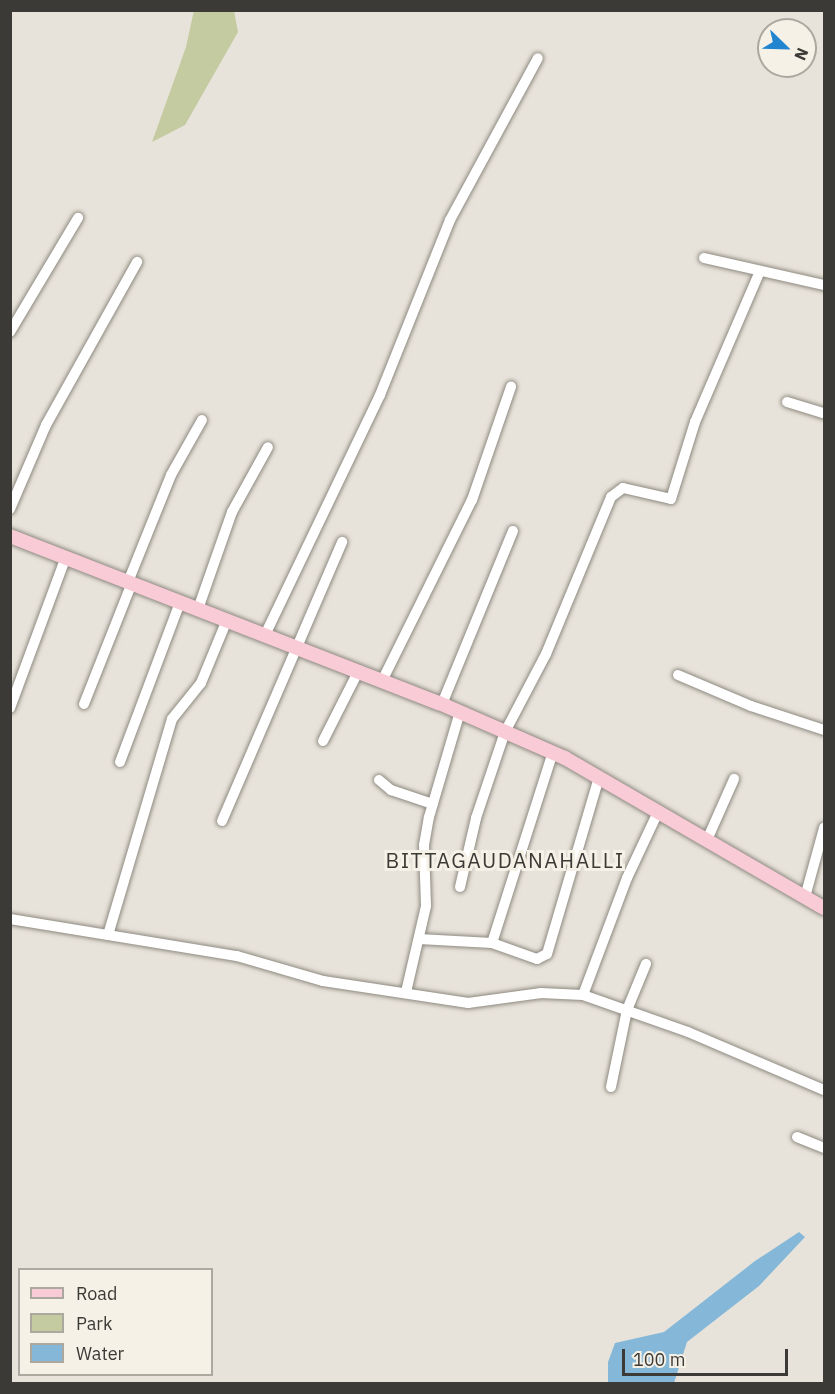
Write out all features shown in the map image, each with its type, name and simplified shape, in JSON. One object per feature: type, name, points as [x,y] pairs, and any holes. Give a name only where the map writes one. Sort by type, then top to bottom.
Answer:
[{"type":"main road","points":[[10,536],[441,704],[553,752],[825,908]]},
{"type":"street","points":[[265,635],[380,395],[453,214],[538,58]]},
{"type":"street","points":[[10,332],[78,218]]},
{"type":"street","points":[[704,258],[825,285]]},
{"type":"street","points":[[10,509],[46,424],[137,262]]},
{"type":"street","points":[[460,887],[476,818],[505,732],[546,654],[614,491],[623,488],[671,499],[695,422],[760,271]]},
{"type":"street","points":[[382,681],[469,506],[511,387]]},
{"type":"street","points":[[787,402],[825,413]]},
{"type":"street","points":[[84,704],[171,475],[202,420]]},
{"type":"street","points":[[198,609],[232,512],[268,447]]},
{"type":"street","points":[[441,704],[513,531]]},
{"type":"street","points":[[222,821],[299,648],[342,542]]},
{"type":"street","points":[[10,708],[66,557]]},
{"type":"street","points":[[120,762],[180,602]]},
{"type":"street","points":[[108,935],[172,719],[201,683],[227,620]]},
{"type":"street","points":[[323,741],[358,672]]},
{"type":"street","points":[[678,675],[751,706],[825,730]]},
{"type":"street","points":[[406,992],[426,906],[424,845],[433,804],[460,712]]},
{"type":"street","points":[[492,943],[553,752]]},
{"type":"street","points":[[418,939],[492,943],[537,959],[547,954],[599,777]]},
{"type":"street","points":[[706,840],[734,779]]},
{"type":"street","points":[[379,780],[391,790],[433,804]]},
{"type":"street","points":[[583,994],[627,878],[658,812]]},
{"type":"street","points":[[805,897],[825,828]]},
{"type":"street","points":[[10,918],[237,957],[323,981],[474,1003],[542,993],[583,994],[825,1090]]},
{"type":"street","points":[[611,1087],[627,1010],[646,964]]},
{"type":"street","points":[[797,1137],[825,1148]]},
{"type":"green space","points":[[194,10],[234,11],[238,32],[185,125],[152,142],[186,47]]},
{"type":"water","points":[[799,1232],[805,1237],[759,1286],[687,1342],[674,1383],[608,1383],[608,1362],[615,1343],[664,1332],[755,1261]]},
{"type":"district","name":"BITTAGAUDANAHALLI","points":[[505,860]]}]
